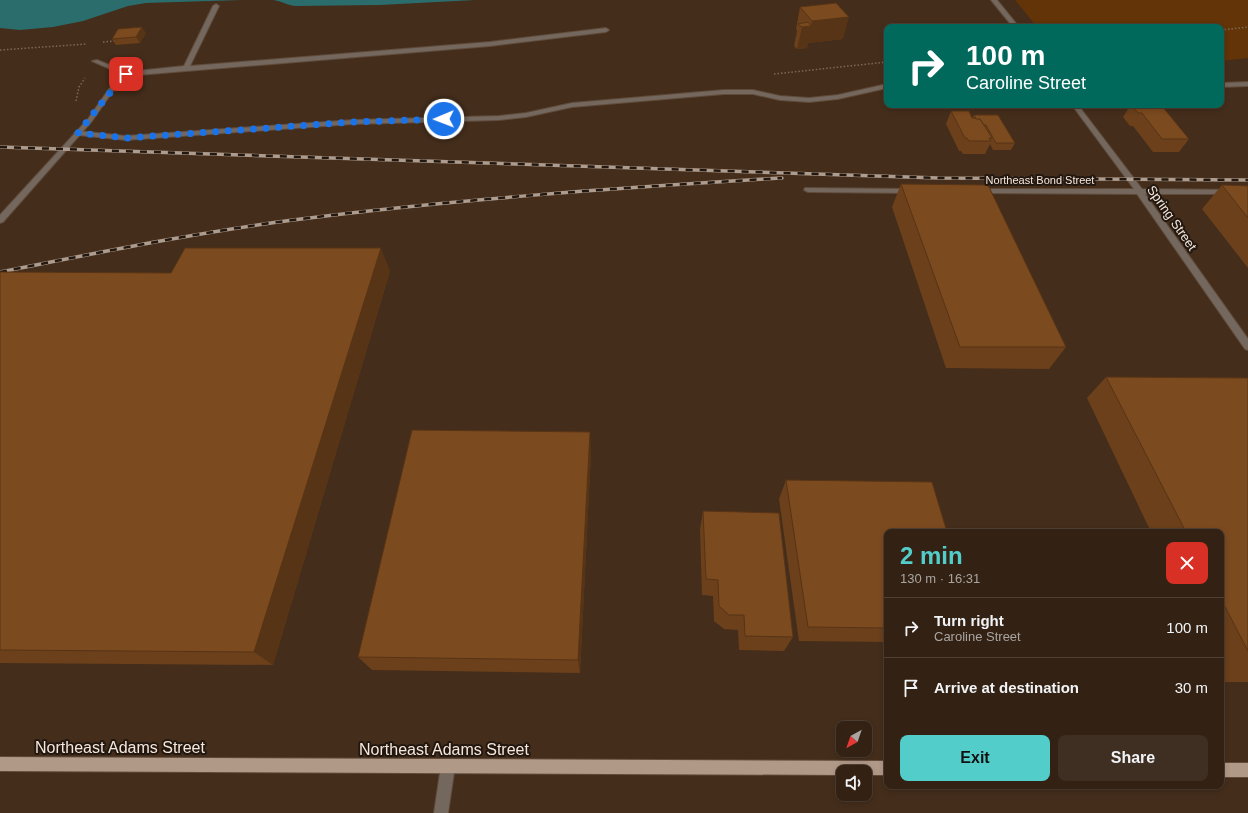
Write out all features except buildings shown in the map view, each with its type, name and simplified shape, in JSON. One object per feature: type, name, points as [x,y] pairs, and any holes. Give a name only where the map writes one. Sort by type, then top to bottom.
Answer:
[{"type":"main road","name":"Northeast Adams Street","points":[[0,764],[884,768]]},
{"type":"main road","points":[[1224,770],[1248,770]]},
{"type":"street","points":[[994,0],[1014,24]]},
{"type":"street","points":[[186,68],[216,6]]},
{"type":"street","points":[[95,61],[126,74],[490,44],[606,30]]},
{"type":"street","points":[[0,220],[90,120],[111,90],[126,74]]},
{"type":"street","points":[[1224,85],[1248,84]]},
{"type":"street","points":[[78,133],[126,138],[353,122],[498,118],[526,115],[572,105],[709,93],[753,92],[780,98],[808,100],[838,97],[884,87]]},
{"type":"street","name":"Spring Street","points":[[1077,108],[1139,191],[1248,346]]},
{"type":"street","points":[[808,190],[918,190]]},
{"type":"street","name":"Northeast Bond Street","points":[[974,191],[1248,192]]},
{"type":"street","points":[[441,813],[448,766]]},
{"type":"path","points":[[1224,30],[1248,27]]},
{"type":"path","points":[[114,44],[118,38]]},
{"type":"path","points":[[108,41],[116,41]]},
{"type":"path","points":[[0,50],[93,43]]},
{"type":"shaded area","points":[[1015,0],[1248,0],[1248,58],[1224,61],[1224,24],[1035,24]]},
{"type":"water","points":[[0,0],[242,0],[146,3],[128,6],[83,21],[53,27],[20,30],[0,28]]},
{"type":"water","points":[[273,0],[475,0],[380,5],[295,6]]},
{"type":"railway","points":[[0,147],[938,178],[1248,180]]},
{"type":"railway","points":[[0,272],[219,231],[293,220],[476,200],[782,178]]},
{"type":"route","points":[[126,74],[111,90],[109,95],[90,120],[78,133],[126,138],[353,122],[444,119]]}]
